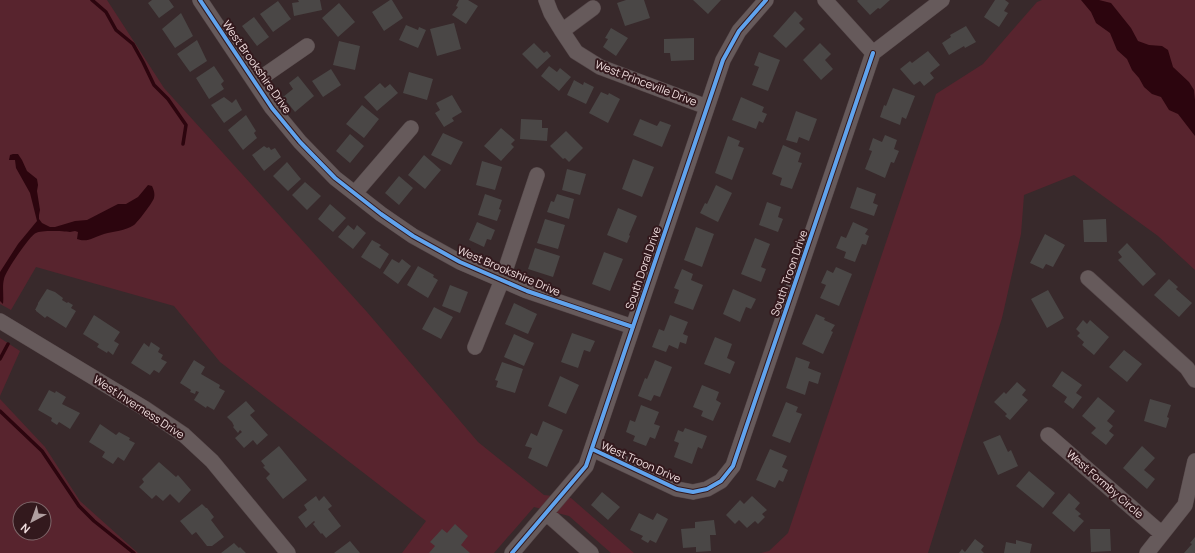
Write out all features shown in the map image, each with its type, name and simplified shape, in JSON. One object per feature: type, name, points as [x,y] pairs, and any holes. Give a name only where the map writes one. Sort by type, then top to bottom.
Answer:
[{"type":"street","name":"West Brookshire Drive","points":[[200,0],[272,108],[300,142],[335,178],[381,214],[413,236],[460,262],[527,291],[632,327]]},
{"type":"street","name":"West Princeville Drive","points":[[546,0],[551,13],[576,52],[600,67],[707,107]]},
{"type":"street","name":"South Doral Drive","points":[[512,553],[586,466],[722,60],[739,31],[766,0]]},
{"type":"street","points":[[825,0],[873,53],[942,0]]},
{"type":"street","points":[[562,31],[593,8]]},
{"type":"street","points":[[255,82],[307,46]]},
{"type":"street","name":"South Troon Drive","points":[[707,489],[721,481],[733,466],[873,53]]},
{"type":"street","points":[[355,193],[411,128]]},
{"type":"street","points":[[475,347],[502,280],[537,175]]},
{"type":"street","points":[[1088,278],[1187,368],[1195,380]]},
{"type":"street","name":"West Inverness Drive","points":[[0,321],[144,408],[184,435],[212,461],[288,553]]},
{"type":"street","name":"West Formby Circle","points":[[1048,435],[1162,534]]},
{"type":"street","name":"West Troon Drive","points":[[592,449],[677,489],[694,492],[707,489]]},
{"type":"street","points":[[1147,553],[1184,505],[1195,461]]},
{"type":"street","points":[[546,513],[591,553]]},
{"type":"shaded area","points":[[0,0],[107,0],[164,88],[367,312],[478,442],[544,495],[571,498],[634,553],[611,553],[569,516],[534,507],[494,553],[402,553],[426,521],[220,362],[174,306],[36,267],[11,310],[0,304]]},
{"type":"shaded area","points":[[1042,0],[1195,0],[1195,270],[1158,236],[1074,175],[1024,195],[1021,234],[1002,318],[928,553],[761,553],[769,551],[788,533],[936,94],[983,64],[1037,2]]},
{"type":"shaded area","points":[[1081,0],[1099,0],[1111,3],[1131,28],[1138,41],[1149,45],[1162,46],[1168,50],[1173,67],[1189,82],[1194,90],[1195,136],[1178,114],[1169,110],[1161,97],[1152,94],[1144,87],[1132,70],[1127,59],[1117,50],[1110,33],[1096,23],[1091,12]]},
{"type":"shaded area","points":[[18,154],[27,171],[37,179],[40,210],[39,219],[42,223],[50,227],[75,221],[87,220],[118,204],[126,204],[138,197],[148,185],[152,186],[154,190],[154,198],[134,225],[127,229],[84,240],[77,239],[78,232],[75,231],[47,231],[39,232],[33,235],[5,275],[3,285],[3,304],[0,301],[0,272],[18,244],[37,221],[30,193],[16,168],[15,160],[9,160],[10,155]]},
{"type":"shaded area","points":[[0,338],[20,351],[0,396]]},
{"type":"shaded area","points":[[0,399],[45,447],[80,501],[138,553],[0,553]]},
{"type":"building","points":[[152,0],[169,0],[174,7],[159,18],[148,3]]},
{"type":"building","points":[[298,0],[320,0],[322,10],[294,16],[292,3],[299,2]]},
{"type":"building","points":[[392,0],[403,18],[384,31],[372,12]]},
{"type":"building","points":[[459,0],[468,0],[478,6],[466,24],[452,15],[458,7],[456,6]]},
{"type":"building","points":[[626,0],[644,0],[650,18],[625,26],[617,3]]},
{"type":"building","points":[[693,0],[721,0],[708,14]]},
{"type":"building","points":[[890,0],[870,15],[857,1]]},
{"type":"building","points":[[995,0],[1005,0],[1009,3],[1004,11],[1008,13],[999,27],[984,17]]},
{"type":"building","points":[[278,1],[291,19],[273,32],[260,14]]},
{"type":"building","points":[[339,3],[355,22],[338,37],[322,18]]},
{"type":"building","points":[[795,11],[803,19],[799,23],[805,29],[786,48],[773,36]]},
{"type":"building","points":[[181,13],[193,36],[175,48],[162,29]]},
{"type":"building","points":[[254,17],[269,37],[257,46],[242,26]]},
{"type":"building","points":[[454,23],[461,49],[437,56],[430,29]]},
{"type":"building","points":[[406,25],[418,30],[419,27],[426,30],[418,48],[399,40]]},
{"type":"building","points":[[966,26],[976,42],[965,48],[964,46],[949,55],[942,43],[951,37],[950,35]]},
{"type":"building","points":[[611,28],[628,38],[616,56],[603,47],[608,39],[605,38]]},
{"type":"building","points":[[694,38],[694,60],[671,61],[670,53],[664,53],[664,39]]},
{"type":"building","points":[[197,40],[207,61],[190,72],[177,54]]},
{"type":"building","points":[[339,41],[360,46],[355,70],[333,65]]},
{"type":"building","points":[[534,43],[544,53],[547,51],[551,56],[537,69],[522,54]]},
{"type":"building","points":[[820,43],[831,54],[825,60],[833,69],[821,80],[803,60]]},
{"type":"building","points":[[928,51],[940,65],[930,73],[934,78],[924,86],[920,81],[914,85],[900,69],[910,61],[912,63]]},
{"type":"building","points":[[759,52],[780,60],[768,91],[752,85],[759,67],[754,65]]},
{"type":"building","points":[[214,66],[224,81],[221,84],[224,89],[209,99],[196,78]]},
{"type":"building","points":[[549,66],[557,72],[560,68],[571,77],[559,91],[541,76]]},
{"type":"building","points":[[331,69],[341,85],[323,97],[312,81]]},
{"type":"building","points":[[409,72],[433,79],[427,100],[403,93]]},
{"type":"building","points":[[298,76],[314,96],[295,112],[283,97],[293,89],[289,83]]},
{"type":"building","points":[[574,80],[583,85],[584,82],[594,87],[586,104],[567,95]]},
{"type":"building","points":[[380,83],[385,88],[390,84],[398,93],[377,111],[364,97]]},
{"type":"building","points":[[893,88],[915,96],[906,119],[902,117],[900,125],[880,117],[884,105],[886,106]]},
{"type":"building","points":[[601,92],[608,95],[609,93],[620,99],[608,123],[589,113]]},
{"type":"building","points":[[452,95],[462,112],[452,118],[454,121],[444,127],[435,113],[440,110],[436,103]]},
{"type":"building","points":[[224,97],[232,103],[236,99],[242,110],[224,123],[211,105]]},
{"type":"building","points":[[741,97],[764,107],[762,112],[767,114],[763,123],[759,121],[756,129],[732,120]]},
{"type":"building","points":[[362,105],[379,119],[364,138],[346,124]]},
{"type":"building","points":[[796,111],[817,119],[809,141],[799,137],[797,143],[786,140]]},
{"type":"building","points":[[246,115],[256,131],[254,133],[257,138],[243,150],[228,130]]},
{"type":"building","points":[[521,119],[542,120],[542,128],[548,128],[547,141],[520,139]]},
{"type":"building","points":[[640,119],[657,126],[660,121],[671,125],[662,147],[633,135]]},
{"type":"building","points":[[501,128],[515,140],[511,144],[514,147],[501,161],[484,146]]},
{"type":"building","points":[[566,131],[583,148],[569,162],[565,158],[563,159],[550,146]]},
{"type":"building","points":[[443,133],[463,142],[451,165],[431,155]]},
{"type":"building","points":[[350,134],[364,146],[350,163],[336,151]]},
{"type":"building","points":[[885,135],[897,140],[894,149],[899,151],[894,163],[891,162],[885,178],[865,169],[872,151],[869,150],[873,138],[882,142]]},
{"type":"building","points":[[728,136],[740,141],[738,146],[744,148],[732,180],[715,173]]},
{"type":"building","points":[[783,145],[801,153],[798,162],[802,163],[792,189],[780,185],[782,178],[772,174]]},
{"type":"building","points":[[264,146],[267,148],[269,147],[271,150],[275,148],[281,157],[264,171],[252,155]]},
{"type":"building","points":[[424,155],[441,170],[425,189],[408,175]]},
{"type":"building","points":[[633,159],[654,167],[642,197],[622,189]]},
{"type":"building","points":[[482,161],[502,167],[495,190],[476,185]]},
{"type":"building","points":[[287,162],[301,179],[288,191],[273,176]]},
{"type":"building","points":[[567,169],[586,174],[580,195],[562,190]]},
{"type":"building","points":[[399,176],[413,188],[399,205],[385,193]]},
{"type":"building","points":[[305,182],[321,196],[307,210],[292,195]]},
{"type":"building","points":[[716,185],[732,193],[718,222],[700,213],[705,203],[707,204]]},
{"type":"building","points":[[857,187],[876,194],[873,203],[878,205],[874,216],[850,208]]},
{"type":"building","points":[[485,194],[502,200],[499,209],[501,210],[497,221],[478,215]]},
{"type":"building","points":[[557,194],[574,199],[569,219],[547,212],[551,201],[554,202]]},
{"type":"building","points":[[767,202],[781,207],[778,217],[783,219],[778,232],[759,225]]},
{"type":"building","points":[[330,204],[346,218],[333,232],[318,219]]},
{"type":"building","points":[[618,208],[637,216],[627,243],[607,235]]},
{"type":"building","points":[[545,219],[565,225],[558,249],[537,243]]},
{"type":"building","points":[[1106,219],[1107,242],[1084,242],[1083,220]]},
{"type":"building","points":[[477,222],[495,230],[491,240],[487,239],[484,247],[469,240]]},
{"type":"building","points":[[853,222],[868,229],[865,234],[869,236],[866,245],[862,244],[855,262],[844,258],[846,252],[836,248],[841,236],[846,238]]},
{"type":"building","points":[[348,225],[354,230],[357,225],[366,233],[353,249],[338,237]]},
{"type":"building","points":[[696,227],[714,234],[702,267],[684,260]]},
{"type":"building","points":[[1045,234],[1065,245],[1053,267],[1046,264],[1043,269],[1030,263]]},
{"type":"building","points":[[755,238],[770,244],[761,267],[766,269],[761,282],[741,274]]},
{"type":"building","points":[[372,240],[381,245],[379,247],[389,254],[380,269],[361,257]]},
{"type":"building","points":[[1127,243],[1156,274],[1143,286],[1118,260],[1122,257],[1118,252]]},
{"type":"building","points":[[535,248],[560,256],[553,277],[528,269]]},
{"type":"building","points":[[604,252],[623,259],[610,291],[592,284]]},
{"type":"building","points":[[392,259],[399,263],[402,259],[411,266],[398,284],[383,273]]},
{"type":"building","points":[[418,266],[434,275],[433,277],[438,280],[428,298],[407,285]]},
{"type":"building","points":[[836,267],[852,274],[839,306],[820,298],[826,285],[821,283],[827,270],[833,273]]},
{"type":"building","points":[[682,269],[693,274],[691,280],[703,285],[693,310],[674,303],[679,290],[674,288]]},
{"type":"building","points":[[1169,279],[1178,287],[1176,289],[1192,303],[1179,317],[1154,295]]},
{"type":"building","points":[[450,285],[468,292],[460,313],[442,306]]},
{"type":"building","points":[[47,289],[55,292],[63,298],[62,300],[73,305],[71,308],[76,311],[66,328],[47,316],[45,318],[35,310]]},
{"type":"building","points":[[733,289],[756,299],[751,309],[746,307],[740,322],[723,314]]},
{"type":"building","points":[[1048,290],[1064,318],[1047,328],[1031,299]]},
{"type":"building","points":[[514,303],[537,314],[528,334],[505,324]]},
{"type":"building","points":[[434,307],[453,317],[441,339],[422,329]]},
{"type":"building","points":[[816,314],[835,325],[831,331],[833,332],[823,354],[802,344]]},
{"type":"building","points":[[94,315],[120,332],[114,341],[119,344],[113,355],[108,351],[107,353],[97,347],[99,344],[83,334]]},
{"type":"building","points":[[670,315],[688,322],[683,334],[688,336],[686,344],[680,342],[678,349],[669,345],[666,352],[652,347],[659,329],[664,331]]},
{"type":"building","points":[[1083,320],[1087,324],[1090,320],[1109,337],[1094,355],[1082,345],[1084,342],[1077,336],[1080,333],[1076,329]]},
{"type":"building","points":[[572,333],[595,341],[590,352],[584,350],[578,368],[561,362]]},
{"type":"building","points":[[514,334],[534,343],[524,366],[504,357]]},
{"type":"building","points":[[715,337],[732,344],[727,358],[735,362],[730,374],[704,364]]},
{"type":"building","points":[[151,342],[160,348],[158,352],[163,355],[161,359],[167,362],[159,373],[154,370],[150,375],[131,363],[144,343],[149,347]]},
{"type":"building","points":[[1124,350],[1142,364],[1127,382],[1109,367]]},
{"type":"building","points":[[796,357],[810,362],[808,368],[821,373],[818,384],[809,381],[805,395],[786,388]]},
{"type":"building","points":[[194,360],[205,367],[201,374],[220,385],[219,388],[225,391],[214,410],[207,406],[206,408],[194,400],[199,392],[196,391],[195,394],[190,392],[191,390],[180,383]]},
{"type":"building","points":[[655,360],[672,367],[660,397],[654,395],[651,401],[638,396],[645,378],[647,379]]},
{"type":"building","points":[[502,362],[523,369],[515,393],[496,387],[498,381],[495,380]]},
{"type":"building","points":[[1062,371],[1082,385],[1076,393],[1082,397],[1073,409],[1064,402],[1067,397],[1052,386]]},
{"type":"building","points":[[560,376],[579,385],[566,414],[548,406]]},
{"type":"building","points":[[1017,382],[1026,390],[1022,395],[1028,400],[1010,420],[1005,416],[1007,414],[994,402],[1004,392],[1006,394]]},
{"type":"building","points":[[702,385],[719,392],[716,400],[721,403],[713,421],[701,416],[703,411],[693,407]]},
{"type":"building","points":[[49,390],[55,393],[56,391],[66,397],[62,404],[80,413],[70,429],[59,422],[57,425],[51,421],[52,418],[38,410]]},
{"type":"building","points":[[1098,397],[1115,411],[1107,421],[1113,426],[1109,431],[1114,435],[1106,445],[1091,433],[1096,428],[1082,416]]},
{"type":"building","points":[[1150,399],[1171,405],[1167,417],[1169,418],[1166,428],[1144,421]]},
{"type":"building","points":[[246,401],[255,411],[250,415],[268,435],[257,445],[253,440],[244,448],[235,438],[242,432],[240,430],[238,433],[233,427],[232,422],[227,417]]},
{"type":"building","points":[[786,402],[798,407],[796,412],[802,414],[790,443],[772,436]]},
{"type":"building","points":[[641,405],[659,412],[654,424],[660,426],[655,439],[650,437],[646,446],[633,441],[635,436],[626,432],[630,420],[635,422]]},
{"type":"building","points":[[543,421],[563,430],[547,467],[528,458],[532,448],[525,446],[531,433],[537,436]]},
{"type":"building","points":[[100,424],[116,435],[119,432],[130,438],[129,440],[135,443],[124,461],[118,457],[113,464],[102,457],[105,452],[89,442]]},
{"type":"building","points":[[685,428],[707,436],[702,449],[698,447],[692,464],[674,457],[679,443],[674,441],[678,430],[683,432]]},
{"type":"building","points":[[1000,435],[1008,452],[1011,450],[1018,466],[998,475],[983,442]]},
{"type":"building","points":[[279,446],[307,480],[283,499],[266,478],[270,474],[263,467],[265,466],[261,461]]},
{"type":"building","points":[[1142,446],[1155,458],[1144,470],[1155,479],[1147,489],[1123,468]]},
{"type":"building","points":[[770,449],[787,456],[782,467],[788,470],[783,482],[779,480],[775,488],[756,480]]},
{"type":"building","points":[[159,462],[176,477],[178,475],[191,490],[179,503],[170,494],[163,501],[156,495],[152,499],[139,487],[144,482],[142,479]]},
{"type":"building","points":[[1029,471],[1055,493],[1043,508],[1016,486]]},
{"type":"building","points":[[602,492],[620,507],[608,520],[591,505]]},
{"type":"building","points":[[1069,493],[1080,503],[1075,509],[1081,514],[1078,516],[1084,521],[1074,532],[1052,513]]},
{"type":"building","points":[[316,496],[319,501],[324,496],[332,506],[328,509],[341,526],[326,538],[313,524],[315,522],[314,521],[306,528],[298,517],[307,510],[304,505]]},
{"type":"building","points":[[752,496],[767,510],[762,514],[765,517],[758,524],[755,521],[747,528],[739,520],[735,524],[726,515],[740,500],[744,504]]},
{"type":"building","points":[[202,504],[214,517],[211,520],[224,537],[212,546],[207,546],[196,532],[192,535],[180,521]]},
{"type":"building","points":[[639,513],[653,520],[657,513],[668,519],[656,543],[650,540],[648,543],[641,539],[643,536],[630,530]]},
{"type":"building","points":[[714,520],[716,535],[710,535],[711,551],[696,552],[696,547],[683,548],[681,529],[695,528],[695,522]]},
{"type":"building","points":[[455,524],[468,536],[461,545],[470,553],[429,553],[435,546],[430,542],[442,529],[447,533]]},
{"type":"building","points":[[1090,529],[1110,529],[1111,551],[1091,552]]},
{"type":"building","points":[[1195,537],[1195,553],[1184,553],[1192,544],[1190,543]]},
{"type":"building","points":[[975,539],[984,546],[981,550],[984,553],[959,553],[962,549],[965,552]]},
{"type":"building","points":[[1016,540],[1032,544],[1030,553],[1004,553],[1006,542],[1016,544]]},
{"type":"building","points":[[350,541],[360,553],[334,553]]},
{"type":"building","points":[[234,543],[246,553],[221,553]]},
{"type":"waterway","points":[[92,0],[106,12],[116,30],[133,44],[154,85],[168,99],[186,125],[183,144]]},
{"type":"waterway","points":[[0,359],[8,344]]},
{"type":"waterway","points":[[0,411],[42,451],[79,506],[94,521],[134,553]]},
{"type":"cycle path","points":[[200,0],[272,108],[300,142],[335,178],[381,214],[413,236],[460,262],[527,291],[633,327]]},
{"type":"cycle path","points":[[512,553],[586,466],[723,60],[739,31],[766,0]]},
{"type":"cycle path","points":[[592,449],[677,489],[693,492],[707,489],[721,481],[733,466],[873,53]]}]
